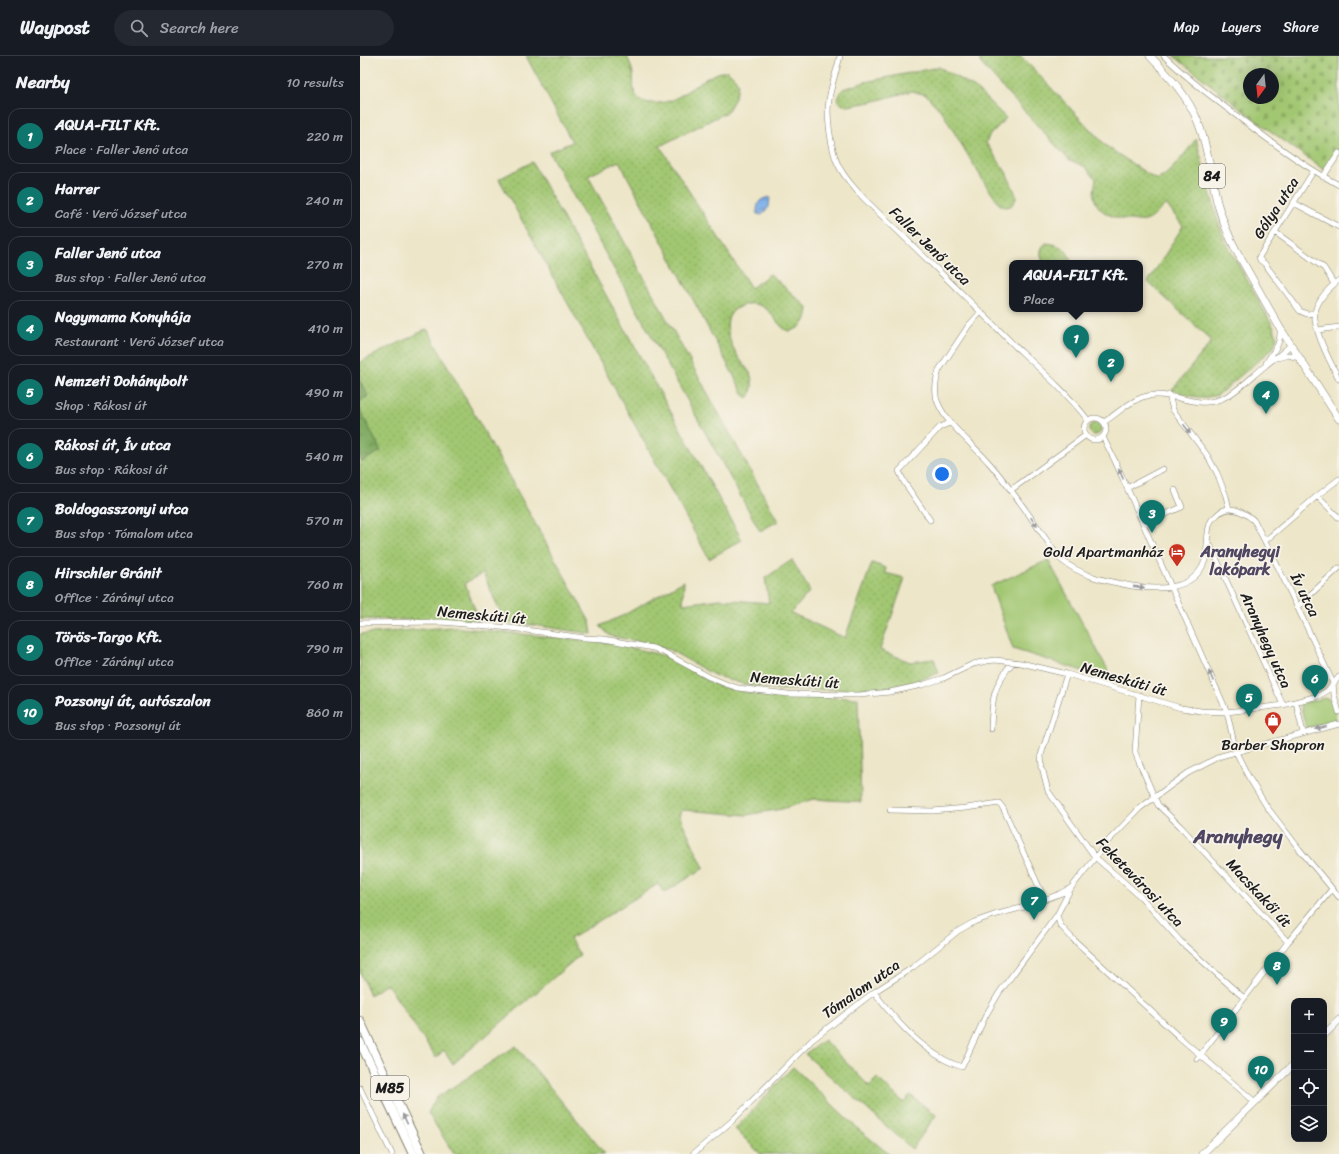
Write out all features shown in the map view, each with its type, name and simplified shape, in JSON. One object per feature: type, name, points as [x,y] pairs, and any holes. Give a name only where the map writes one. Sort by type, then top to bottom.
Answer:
[{"type":"highway","name":"M85","points":[[360,1021],[422,1154]]},
{"type":"highway","name":"M85","points":[[360,1042],[413,1154]]},
{"type":"main road","name":"84","points":[[1150,56],[1173,81],[1192,108],[1203,136],[1218,203],[1230,239],[1280,328],[1339,419]]},
{"type":"main road","points":[[1325,1034],[1339,1020]]},
{"type":"main road","points":[[1202,1154],[1291,1067]]},
{"type":"street","name":"Faller Jenő utca","points":[[840,56],[829,100],[830,130],[837,161],[852,185],[1060,389],[1088,420]]},
{"type":"street","points":[[1164,56],[1215,100],[1267,140],[1313,172],[1339,185]]},
{"type":"street","points":[[1323,177],[1339,153]]},
{"type":"street","name":"Gólya utca","points":[[1313,172],[1259,256],[1260,260],[1265,264],[1300,311],[1306,314],[1315,313]]},
{"type":"street","points":[[1294,203],[1339,227]]},
{"type":"street","points":[[1275,232],[1317,261],[1337,282],[1323,295],[1315,313],[1318,330],[1339,379]]},
{"type":"street","points":[[981,312],[969,325],[939,370],[937,376],[936,393],[938,402],[950,423],[990,464],[1011,490],[1059,558],[1069,567],[1096,578],[1140,587],[1157,588],[1183,584],[1193,578],[1204,564],[1208,532],[1211,522],[1223,510],[1229,509],[1226,496],[1217,473],[1207,455],[1173,410],[1169,396]]},
{"type":"street","points":[[1263,367],[1276,349],[1280,339],[1280,328]]},
{"type":"street","points":[[1318,330],[1339,328]]},
{"type":"street","points":[[1276,349],[1285,344],[1291,344]]},
{"type":"street","points":[[1104,422],[1131,402],[1142,397],[1156,394],[1201,402],[1212,402],[1222,399],[1235,392],[1291,344]]},
{"type":"street","points":[[1263,367],[1283,356],[1299,358]]},
{"type":"street","points":[[1095,418],[1104,422],[1107,428],[1103,437],[1097,440],[1088,438],[1084,429],[1088,420],[1095,418]]},
{"type":"street","points":[[930,520],[904,482],[899,471],[940,427],[950,423]]},
{"type":"street","points":[[1011,490],[1086,435]]},
{"type":"street","points":[[1103,437],[1227,712],[1236,752],[1248,776],[1267,807],[1332,889],[1338,894]]},
{"type":"street","points":[[1127,488],[1163,469]]},
{"type":"street","points":[[1265,540],[1339,479]]},
{"type":"street","points":[[1143,524],[1182,507],[1175,490]]},
{"type":"street","points":[[1317,496],[1339,518]]},
{"type":"street","name":"Ív utca","points":[[1229,509],[1240,511],[1254,521],[1265,540],[1333,682],[1334,695],[1339,712]]},
{"type":"street","name":"Aranyhegy utca","points":[[1208,541],[1283,705]]},
{"type":"street","points":[[1297,607],[1339,568]]},
{"type":"street","name":"Nemeskúti út","points":[[360,623],[441,622],[511,628],[585,638],[604,639],[653,648],[709,677],[738,688],[788,694],[859,695],[890,692],[922,686],[981,662],[995,660],[1013,662],[1067,674],[1181,708],[1201,711],[1227,712],[1283,705],[1318,696],[1327,691],[1333,682],[1339,677]]},
{"type":"street","points":[[991,729],[992,700],[995,689],[1013,662]]},
{"type":"street","name":"Feketevárosi utca","points":[[1067,674],[1041,756],[1042,767],[1050,795],[1095,857],[1141,897],[1182,943],[1244,998]]},
{"type":"street","name":"Macskakői út","points":[[1139,695],[1135,752],[1158,805],[1180,826],[1288,942]]},
{"type":"street","points":[[1296,702],[1303,733]]},
{"type":"street","name":"Tómalom utca","points":[[874,992],[894,1018],[926,1047],[945,1060],[962,1068],[986,1015],[999,993],[1057,915],[1071,888],[1095,857],[1140,808],[1188,773],[1221,756],[1339,724]]},
{"type":"street","points":[[890,810],[933,811],[998,803],[1003,808],[1045,900]]},
{"type":"street","name":"Tómalom utca","points":[[693,1154],[732,1121],[812,1040],[874,992],[912,968],[965,926],[988,917],[1045,900],[1071,888]]},
{"type":"street","points":[[1198,1056],[1332,889]]},
{"type":"street","points":[[1057,915],[1064,931],[1198,1056],[1224,1074],[1256,1102]]},
{"type":"street","points":[[360,1088],[392,1154]]},
{"type":"green space","points":[[526,56],[627,56],[633,72],[636,95],[639,99],[649,103],[661,103],[672,100],[707,78],[721,72],[728,71],[736,79],[738,84],[737,91],[727,112],[660,146],[751,288],[770,274],[808,308],[807,317],[804,323],[798,328],[790,331],[781,326],[766,309],[753,304],[746,304],[737,308],[728,318],[728,332],[732,346],[751,376],[752,389],[749,397],[745,397],[619,161],[588,176],[778,521],[760,531],[549,152],[572,142]]},
{"type":"green space","points":[[980,56],[1021,56],[1106,146],[1155,179],[1160,178],[1171,170],[1196,139],[1224,239],[1274,328],[1277,338],[1273,348],[1218,395],[1195,397],[1172,390],[1212,341],[1148,282],[1183,226],[1166,204],[1153,217],[1143,221],[1118,218],[1107,214],[1102,210],[1095,201],[1094,195],[1096,179],[1084,166],[1069,160],[983,66],[980,62]]},
{"type":"green space","points":[[1174,56],[1339,56],[1339,149],[1324,170],[1258,122]]},
{"type":"green space","points":[[939,67],[975,88],[1006,118],[989,136],[986,143],[1006,172],[1016,195],[1016,199],[1011,206],[1006,207],[999,204],[942,112],[926,95],[912,91],[871,102],[847,106],[839,102],[837,98],[843,89],[865,82]]},
{"type":"green space","points":[[532,162],[742,540],[709,559],[499,179]]},
{"type":"green space","points":[[1046,243],[1063,248],[1070,260],[1043,260],[1041,253]]},
{"type":"green space","points":[[427,329],[590,622],[592,634],[533,625],[505,623],[483,573],[465,583],[479,621],[360,619],[360,362]]},
{"type":"green space","points":[[360,381],[368,396],[360,401]]},
{"type":"green space","points":[[360,410],[381,451],[360,462]]},
{"type":"green space","points":[[1097,423],[1100,424],[1100,434],[1093,435],[1090,434],[1089,427],[1090,424]]},
{"type":"green space","points":[[792,560],[810,591],[791,613],[845,638],[872,563],[886,568],[885,573],[905,578],[880,650],[910,662],[934,659],[939,673],[911,683],[875,689],[782,690],[743,684],[714,675],[670,650],[610,636],[600,626],[624,615],[684,581],[683,604],[720,599],[769,603],[765,578]]},
{"type":"green space","points":[[1048,560],[1114,681],[1013,649],[991,586]]},
{"type":"green space","points":[[451,627],[611,643],[666,656],[718,686],[766,696],[858,698],[861,802],[813,799],[782,809],[746,815],[682,810],[679,815],[704,868],[664,893],[658,884],[570,939],[580,955],[453,1064],[444,1050],[436,1058],[387,984],[370,995],[360,972],[360,634]]},
{"type":"green space","points":[[1324,698],[1332,700],[1336,718],[1333,722],[1306,728],[1300,704]]},
{"type":"green space","points":[[824,1040],[869,1086],[877,1078],[904,1103],[910,1095],[936,1115],[912,1149],[805,1054]]},
{"type":"green space","points":[[516,1046],[605,1154],[454,1154],[428,1113],[436,1098]]},
{"type":"green space","points":[[793,1067],[857,1128],[889,1154],[760,1154],[735,1129]]},
{"type":"water","points":[[770,197],[769,207],[762,215],[757,214],[759,202]]},
{"type":"place","name":"AQUA-FILT Kft.","points":[[1076,358]]},
{"type":"place","name":"Harrer","points":[[1111,382]]},
{"type":"place","name":"Nagymama Konyhája","points":[[1266,414]]},
{"type":"place","name":"Faller Jenő utca","points":[[1152,533]]},
{"type":"place","name":"Gold Apartmanház","points":[[1177,567]]},
{"type":"place","name":"Rákosi út, Ív utca","points":[[1315,698]]},
{"type":"place","name":"Nemzeti Dohánybolt","points":[[1249,717]]},
{"type":"place","name":"Barber Shopron","points":[[1273,735]]},
{"type":"place","name":"Boldogasszonyi utca","points":[[1034,920]]},
{"type":"place","name":"Hirschler Gránit","points":[[1277,985]]},
{"type":"place","name":"Törös-Targo Kft.","points":[[1224,1041]]},
{"type":"place","name":"Pozsonyi út, autószalon","points":[[1261,1089]]},
{"type":"district","name":"Aranyhegyi lakópark","points":[[1240,560]]},
{"type":"district","name":"Aranyhegy","points":[[1238,836]]}]
